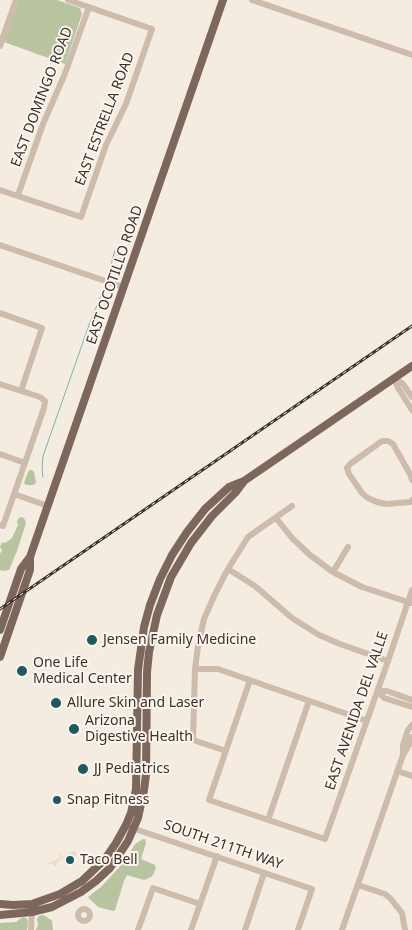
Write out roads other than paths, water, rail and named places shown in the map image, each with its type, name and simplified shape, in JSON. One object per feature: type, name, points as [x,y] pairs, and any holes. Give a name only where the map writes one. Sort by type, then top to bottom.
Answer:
[{"type":"main road","name":"EAST OCOTILLO ROAD","points":[[0,630],[21,569],[30,557],[48,506],[222,0]]},
{"type":"main road","points":[[0,915],[32,912],[52,907],[66,900],[96,881],[114,862],[128,841],[136,789],[140,646],[150,605],[164,571],[187,532],[205,509],[229,487],[244,481],[412,366]]},
{"type":"main road","name":"EAST OCOTILLO ROAD","points":[[0,657],[30,570],[30,557]]},
{"type":"main road","points":[[0,904],[32,904],[60,894],[87,876],[105,859],[130,827]]},
{"type":"street","points":[[0,46],[16,0]]},
{"type":"street","points":[[68,0],[89,7]]},
{"type":"street","points":[[252,0],[412,55]]},
{"type":"street","name":"EAST ESTRELLA ROAD","points":[[18,195],[81,217],[106,145],[126,104],[152,29],[89,7]]},
{"type":"street","name":"EAST DOMINGO ROAD","points":[[18,195],[43,124],[64,76],[89,7]]},
{"type":"street","points":[[0,190],[18,195]]},
{"type":"street","points":[[0,245],[123,287]]},
{"type":"street","points":[[0,314],[42,328],[21,391]]},
{"type":"street","points":[[394,378],[403,384],[412,397]]},
{"type":"street","points":[[394,378],[412,410]]},
{"type":"street","points":[[0,384],[40,397],[45,401],[25,463],[1,525]]},
{"type":"street","points":[[411,475],[393,444],[388,441],[382,441],[347,468],[362,493],[373,500],[386,504],[410,502],[412,500]]},
{"type":"street","points":[[0,454],[25,463]]},
{"type":"street","points":[[14,494],[48,506]]},
{"type":"street","points":[[226,751],[194,740],[195,669],[204,620],[215,594],[248,537],[292,506]]},
{"type":"street","points":[[276,518],[292,538],[310,555],[333,572],[362,587],[410,603]]},
{"type":"street","points":[[333,572],[348,547]]},
{"type":"street","points":[[228,570],[255,586],[292,618],[319,634],[340,644],[388,661]]},
{"type":"street","name":"EAST AVENIDA DEL VALLE","points":[[268,820],[325,839],[410,603],[412,590]]},
{"type":"street","points":[[195,669],[218,669],[367,721]]},
{"type":"street","points":[[250,680],[209,800],[268,820],[309,701]]},
{"type":"street","points":[[378,691],[387,691],[412,700]]},
{"type":"street","points":[[378,691],[384,698],[412,707]]},
{"type":"street","points":[[403,755],[403,745],[408,730],[412,725]]},
{"type":"street","points":[[342,930],[397,771],[412,737]]},
{"type":"street","points":[[397,771],[412,776]]},
{"type":"street","name":"SOUTH 211TH WAY","points":[[130,827],[312,889],[298,930]]},
{"type":"street","points":[[191,930],[217,856]]},
{"type":"street","points":[[244,930],[264,873]]},
{"type":"street","points":[[358,885],[385,894],[390,898],[402,913],[405,930]]},
{"type":"street","points":[[138,930],[152,888],[200,904]]},
{"type":"street","points":[[31,930],[32,904]]},
{"type":"street","points":[[85,930],[86,921]]},
{"type":"waterway","points":[[111,265],[115,250]]},
{"type":"waterway","points":[[113,257],[122,259]]},
{"type":"waterway","points":[[43,477],[43,456],[102,293]]},
{"type":"railway","points":[[0,609],[412,326]]},
{"type":"place","name":"Jensen Family Medicine","points":[[92,640]]},
{"type":"place","name":"One Life Medical Center","points":[[22,671]]},
{"type":"place","name":"Allure Skin and Laser","points":[[56,703]]},
{"type":"place","name":"Arizona Digestive Health","points":[[74,729]]},
{"type":"place","name":"JJ Pediatrics","points":[[83,769]]},
{"type":"place","name":"Snap Fitness","points":[[57,800]]},
{"type":"place","name":"Taco Bell","points":[[70,860]]}]
